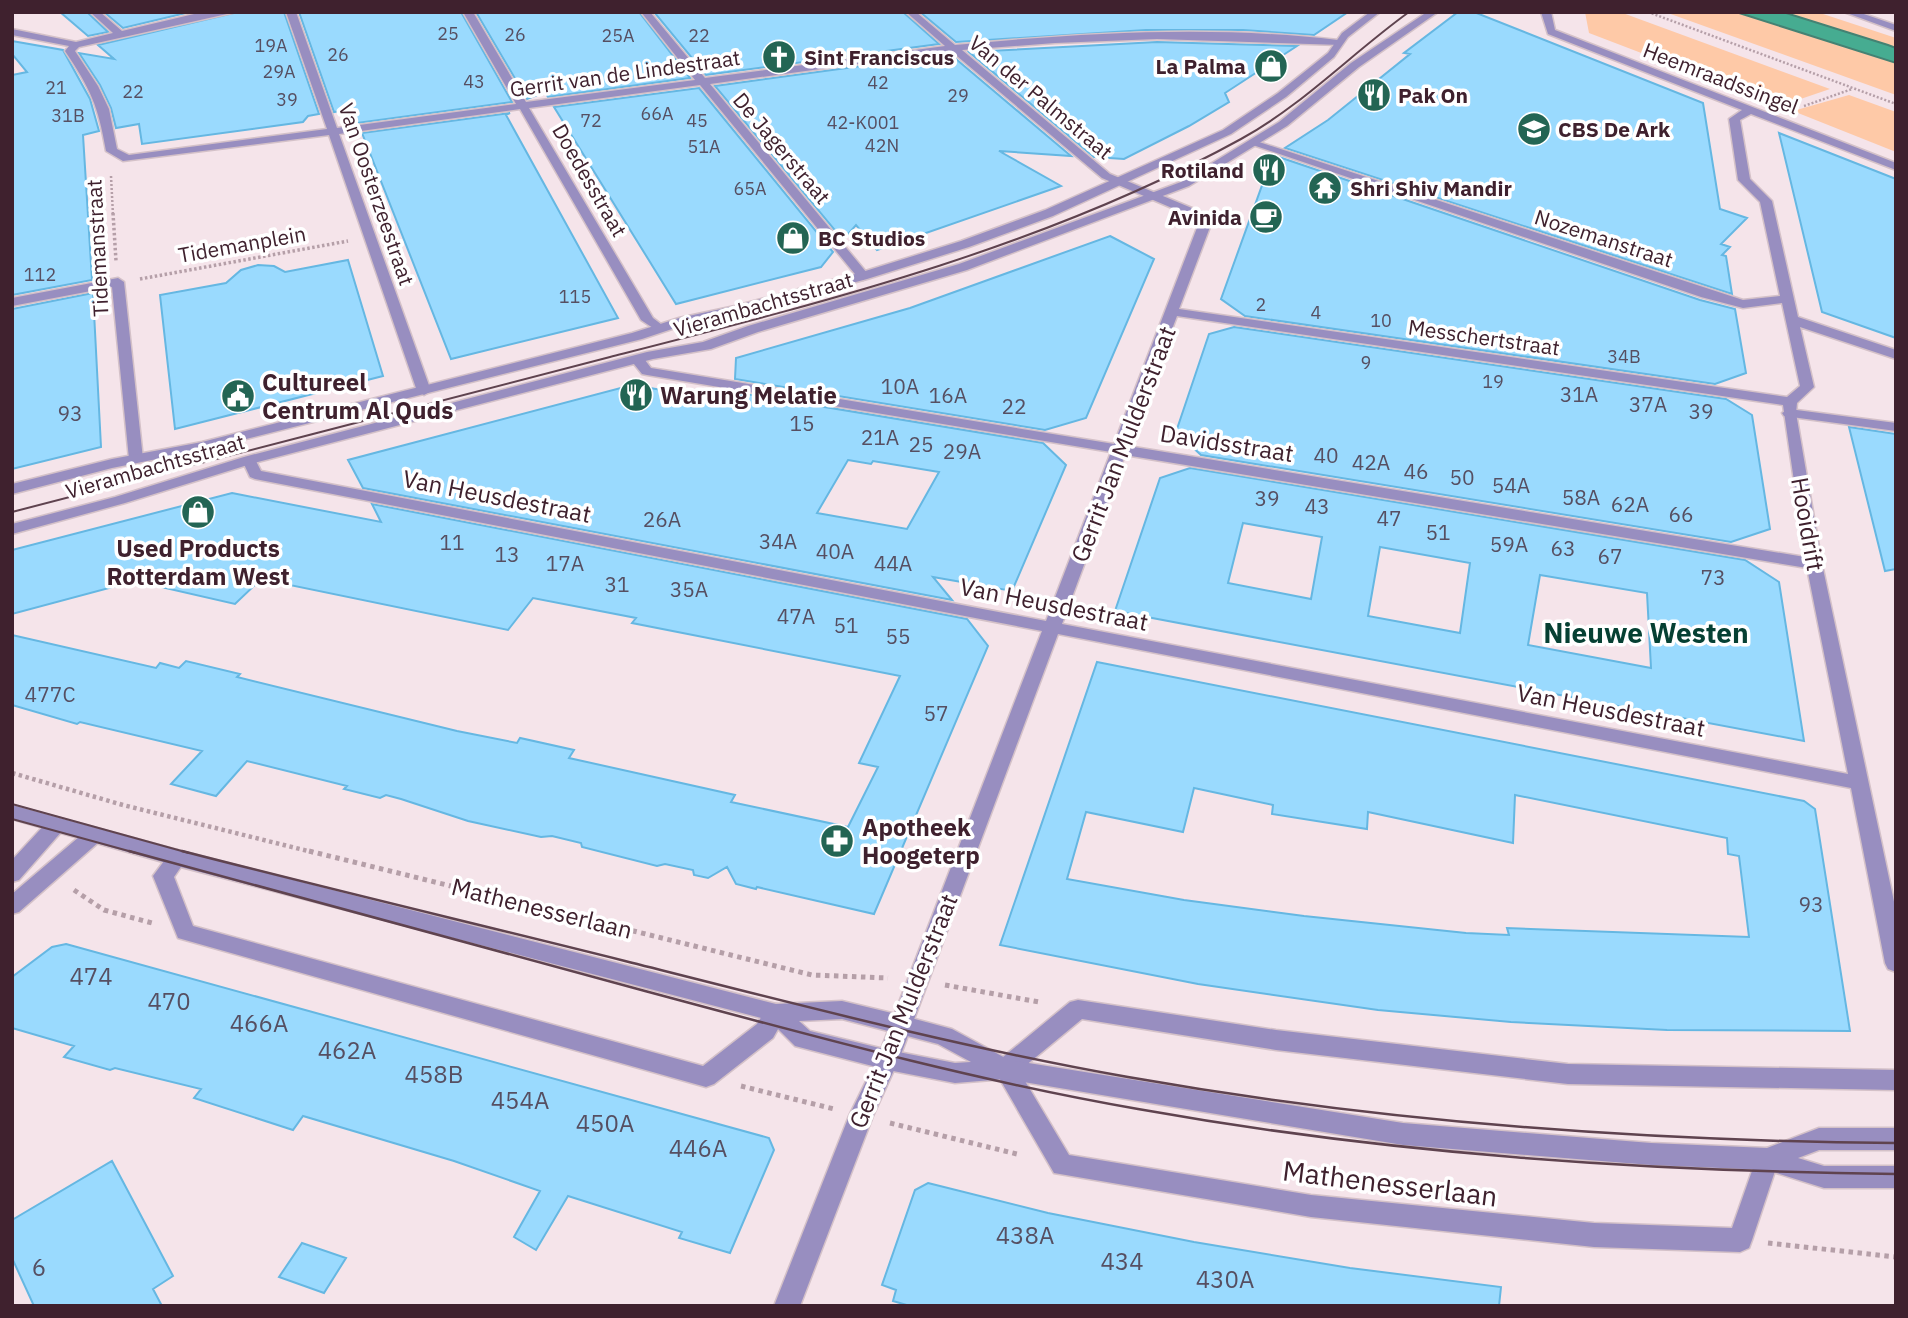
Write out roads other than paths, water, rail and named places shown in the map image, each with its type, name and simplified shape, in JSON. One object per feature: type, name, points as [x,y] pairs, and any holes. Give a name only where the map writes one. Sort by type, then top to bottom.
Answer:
[{"type":"street","points":[[94,12],[120,34]]},
{"type":"street","points":[[12,32],[76,45],[194,17],[232,12]]},
{"type":"street","name":"Van Oosterzeestraat","points":[[291,12],[424,391]]},
{"type":"street","name":"Doedesstraat","points":[[468,12],[648,320],[659,328]]},
{"type":"street","name":"De Jagerstraat","points":[[645,12],[863,276]]},
{"type":"street","name":"Van der Palmstraat","points":[[910,12],[1095,169],[1118,180]]},
{"type":"street","name":"Vierambachtsstraat","points":[[12,489],[202,446],[737,310],[863,276],[1012,227],[1049,213],[1227,132],[1282,95],[1331,55],[1345,35],[1376,12]]},
{"type":"street","name":"Vierambachtsstraat","points":[[12,528],[120,500],[249,460],[642,365],[923,279],[1157,195],[1185,184],[1252,143],[1309,105],[1355,65],[1434,12]]},
{"type":"street","name":"Heemraadssingel","points":[[1546,12],[1551,32],[1896,167]]},
{"type":"street","points":[[1849,12],[1896,28]]},
{"type":"street","name":"Gerrit van de Lindestraat","points":[[127,159],[953,48],[1033,40],[1147,35],[1273,38],[1338,43]]},
{"type":"street","name":"Tidemanstraat","points":[[76,45],[70,51],[104,108],[112,151],[127,159]]},
{"type":"street","points":[[1750,110],[1734,119],[1744,180],[1766,201],[1807,387],[1789,408]]},
{"type":"street","name":"Nozemanstraat","points":[[1252,143],[1706,294],[1743,304],[1786,299]]},
{"type":"street","name":"Gerrit Jan Mulderstraat","points":[[787,1306],[859,1122],[888,1060],[1054,629],[1207,219],[1118,180]]},
{"type":"street","name":"Tidemanstraat","points":[[12,302],[118,282],[136,459]]},
{"type":"street","name":"Messchertstraat","points":[[1173,312],[1789,408]]},
{"type":"street","points":[[1793,320],[1896,355]]},
{"type":"street","name":"Davidsstraat","points":[[642,365],[1814,564]]},
{"type":"street","points":[[1789,408],[1896,427]]},
{"type":"street","name":"Hooidrift","points":[[1789,408],[1814,564],[1896,963]]},
{"type":"street","name":"Van Heusdestraat","points":[[249,460],[255,474],[1859,783]]},
{"type":"street","name":"Mathenesserlaan","points":[[12,812],[93,836],[776,1013],[842,1010],[944,1036],[1005,1069],[1062,1165],[1311,1206],[1594,1235],[1740,1240],[1767,1159]]},
{"type":"street","points":[[12,874],[56,825]]},
{"type":"street","points":[[12,906],[93,836]]},
{"type":"street","points":[[177,858],[163,876],[185,932],[706,1077],[765,1031],[776,1013]]},
{"type":"street","points":[[1005,1069],[1078,1009],[1276,1041],[1568,1074],[1896,1080]]},
{"type":"street","name":"Mathenesserlaan","points":[[776,1013],[803,1039],[955,1073],[1005,1069],[1403,1134],[1637,1153],[1767,1159],[1824,1177],[1896,1177]]},
{"type":"street","name":"Mathenesserlaan","points":[[1767,1159],[1819,1139],[1894,1143]]},
{"type":"tram line","points":[[12,512],[772,315],[933,268],[1012,241],[1090,211],[1241,139],[1285,111],[1409,12]]},
{"type":"tram line","points":[[12,804],[189,853]]},
{"type":"tram line","points":[[12,819],[136,853]]},
{"type":"tram line","points":[[129,851],[829,1040],[1014,1085],[1138,1109],[1232,1125],[1421,1149],[1611,1164],[1896,1174]]},
{"type":"tram line","points":[[182,851],[875,1024],[1128,1077],[1319,1106],[1510,1126],[1703,1138],[1896,1143]]},
{"type":"place","name":"Sint Franciscus","points":[[779,57]]},
{"type":"place","name":"La Palma","points":[[1271,66]]},
{"type":"place","name":"Pak On","points":[[1374,95]]},
{"type":"place","name":"CBS De Ark","points":[[1534,129]]},
{"type":"place","name":"Rotiland","points":[[1269,170]]},
{"type":"place","name":"Shri Shiv Mandir","points":[[1325,188]]},
{"type":"place","name":"Avinida","points":[[1266,217]]},
{"type":"place","name":"BC Studios","points":[[793,238]]},
{"type":"place","name":"Warung Melatie","points":[[636,395]]},
{"type":"place","name":"Cultureel Centrum Al Quds","points":[[238,396]]},
{"type":"place","name":"Used Products Rotterdam West","points":[[198,512]]},
{"type":"place","name":"Apotheek Hoogeterp","points":[[837,841]]},
{"type":"district","name":"Nieuwe Westen","points":[[1646,632]]}]
